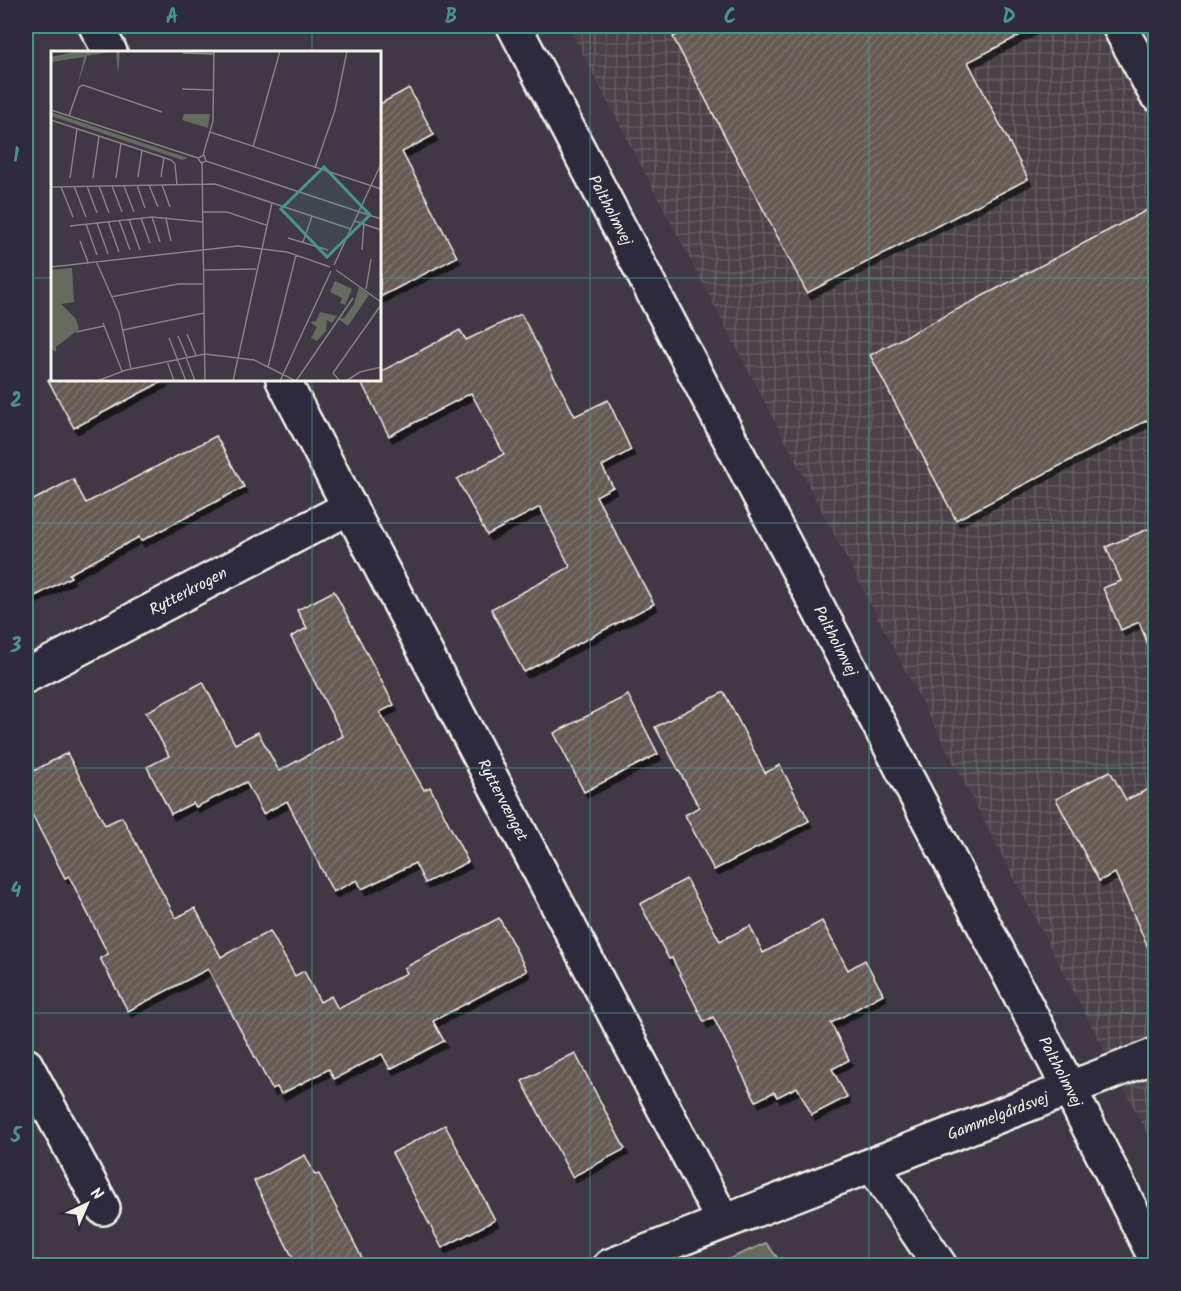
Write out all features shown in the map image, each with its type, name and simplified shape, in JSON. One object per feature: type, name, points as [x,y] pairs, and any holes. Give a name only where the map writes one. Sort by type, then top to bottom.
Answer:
[{"type":"street","points":[[96,26],[109,51]]},
{"type":"street","name":"Paltholmvej","points":[[514,26],[1070,1090],[1155,1259]]},
{"type":"street","points":[[1119,26],[1155,94]]},
{"type":"street","name":"Ryttervænget","points":[[284,381],[723,1221]]},
{"type":"street","name":"Rytterkrogen","points":[[26,676],[350,507]]},
{"type":"street","name":"Gammelgårdsvej","points":[[610,1266],[1070,1090],[1155,1055]]},
{"type":"street","points":[[26,1065],[103,1208]]},
{"type":"street","points":[[873,1166],[940,1266]]},
{"type":"shaded area","points":[[568,26],[1155,26],[1155,1149],[1094,1031]]},
{"type":"green space","points":[[766,1243],[783,1265],[715,1265]]},
{"type":"building","points":[[696,26],[1038,26],[968,62],[1028,179],[807,293],[673,37]]},
{"type":"building","points":[[409,88],[434,135],[402,152],[457,257],[381,296],[381,103]]},
{"type":"building","points":[[1155,206],[1155,416],[956,520],[870,355]]},
{"type":"building","points":[[521,314],[575,416],[608,400],[631,450],[602,466],[613,487],[596,496],[654,604],[524,672],[491,609],[570,567],[540,507],[487,535],[457,479],[504,454],[471,393],[389,436],[361,382],[381,381],[381,371],[460,330],[466,340]]},
{"type":"building","points":[[48,380],[163,381],[74,428]]},
{"type":"building","points":[[216,436],[244,487],[141,541],[139,537],[69,574],[71,577],[26,601],[26,504],[73,479],[86,503]]},
{"type":"building","points":[[1155,526],[1155,662],[1139,622],[1121,630],[1103,588],[1121,581],[1106,547]]},
{"type":"building","points":[[334,591],[394,705],[380,712],[424,790],[430,787],[468,862],[425,883],[415,863],[362,889],[357,880],[333,892],[287,801],[263,814],[246,782],[196,807],[193,803],[171,814],[147,767],[169,756],[146,712],[203,682],[235,744],[258,732],[279,771],[343,736],[291,637],[307,628],[297,610]]},
{"type":"building","points":[[724,692],[765,773],[780,765],[809,821],[714,870],[685,815],[699,807],[655,727]]},
{"type":"building","points":[[628,695],[658,754],[584,792],[554,733]]},
{"type":"building","points":[[67,753],[105,825],[122,817],[176,918],[195,908],[221,957],[270,931],[295,976],[304,971],[320,1002],[331,996],[338,1009],[407,973],[404,968],[499,918],[527,971],[433,1021],[444,1041],[390,1069],[382,1054],[334,1079],[329,1069],[281,1094],[277,1087],[272,1089],[208,969],[128,1011],[100,958],[108,954],[69,876],[65,878],[26,803],[26,775]]},
{"type":"building","points":[[1110,771],[1126,800],[1155,786],[1155,963],[1115,873],[1099,881],[1056,799]]},
{"type":"building","points":[[686,879],[720,941],[750,926],[763,953],[822,921],[848,970],[865,960],[883,994],[831,1023],[849,1060],[832,1069],[847,1097],[812,1115],[797,1087],[777,1097],[774,1092],[756,1101],[713,1017],[704,1022],[672,958],[669,959],[640,904]]},
{"type":"building","points":[[575,1053],[625,1149],[572,1177],[522,1081]]},
{"type":"building","points":[[445,1125],[495,1220],[442,1248],[392,1153]]},
{"type":"building","points":[[305,1155],[315,1175],[319,1174],[366,1266],[297,1266],[254,1181]]}]
